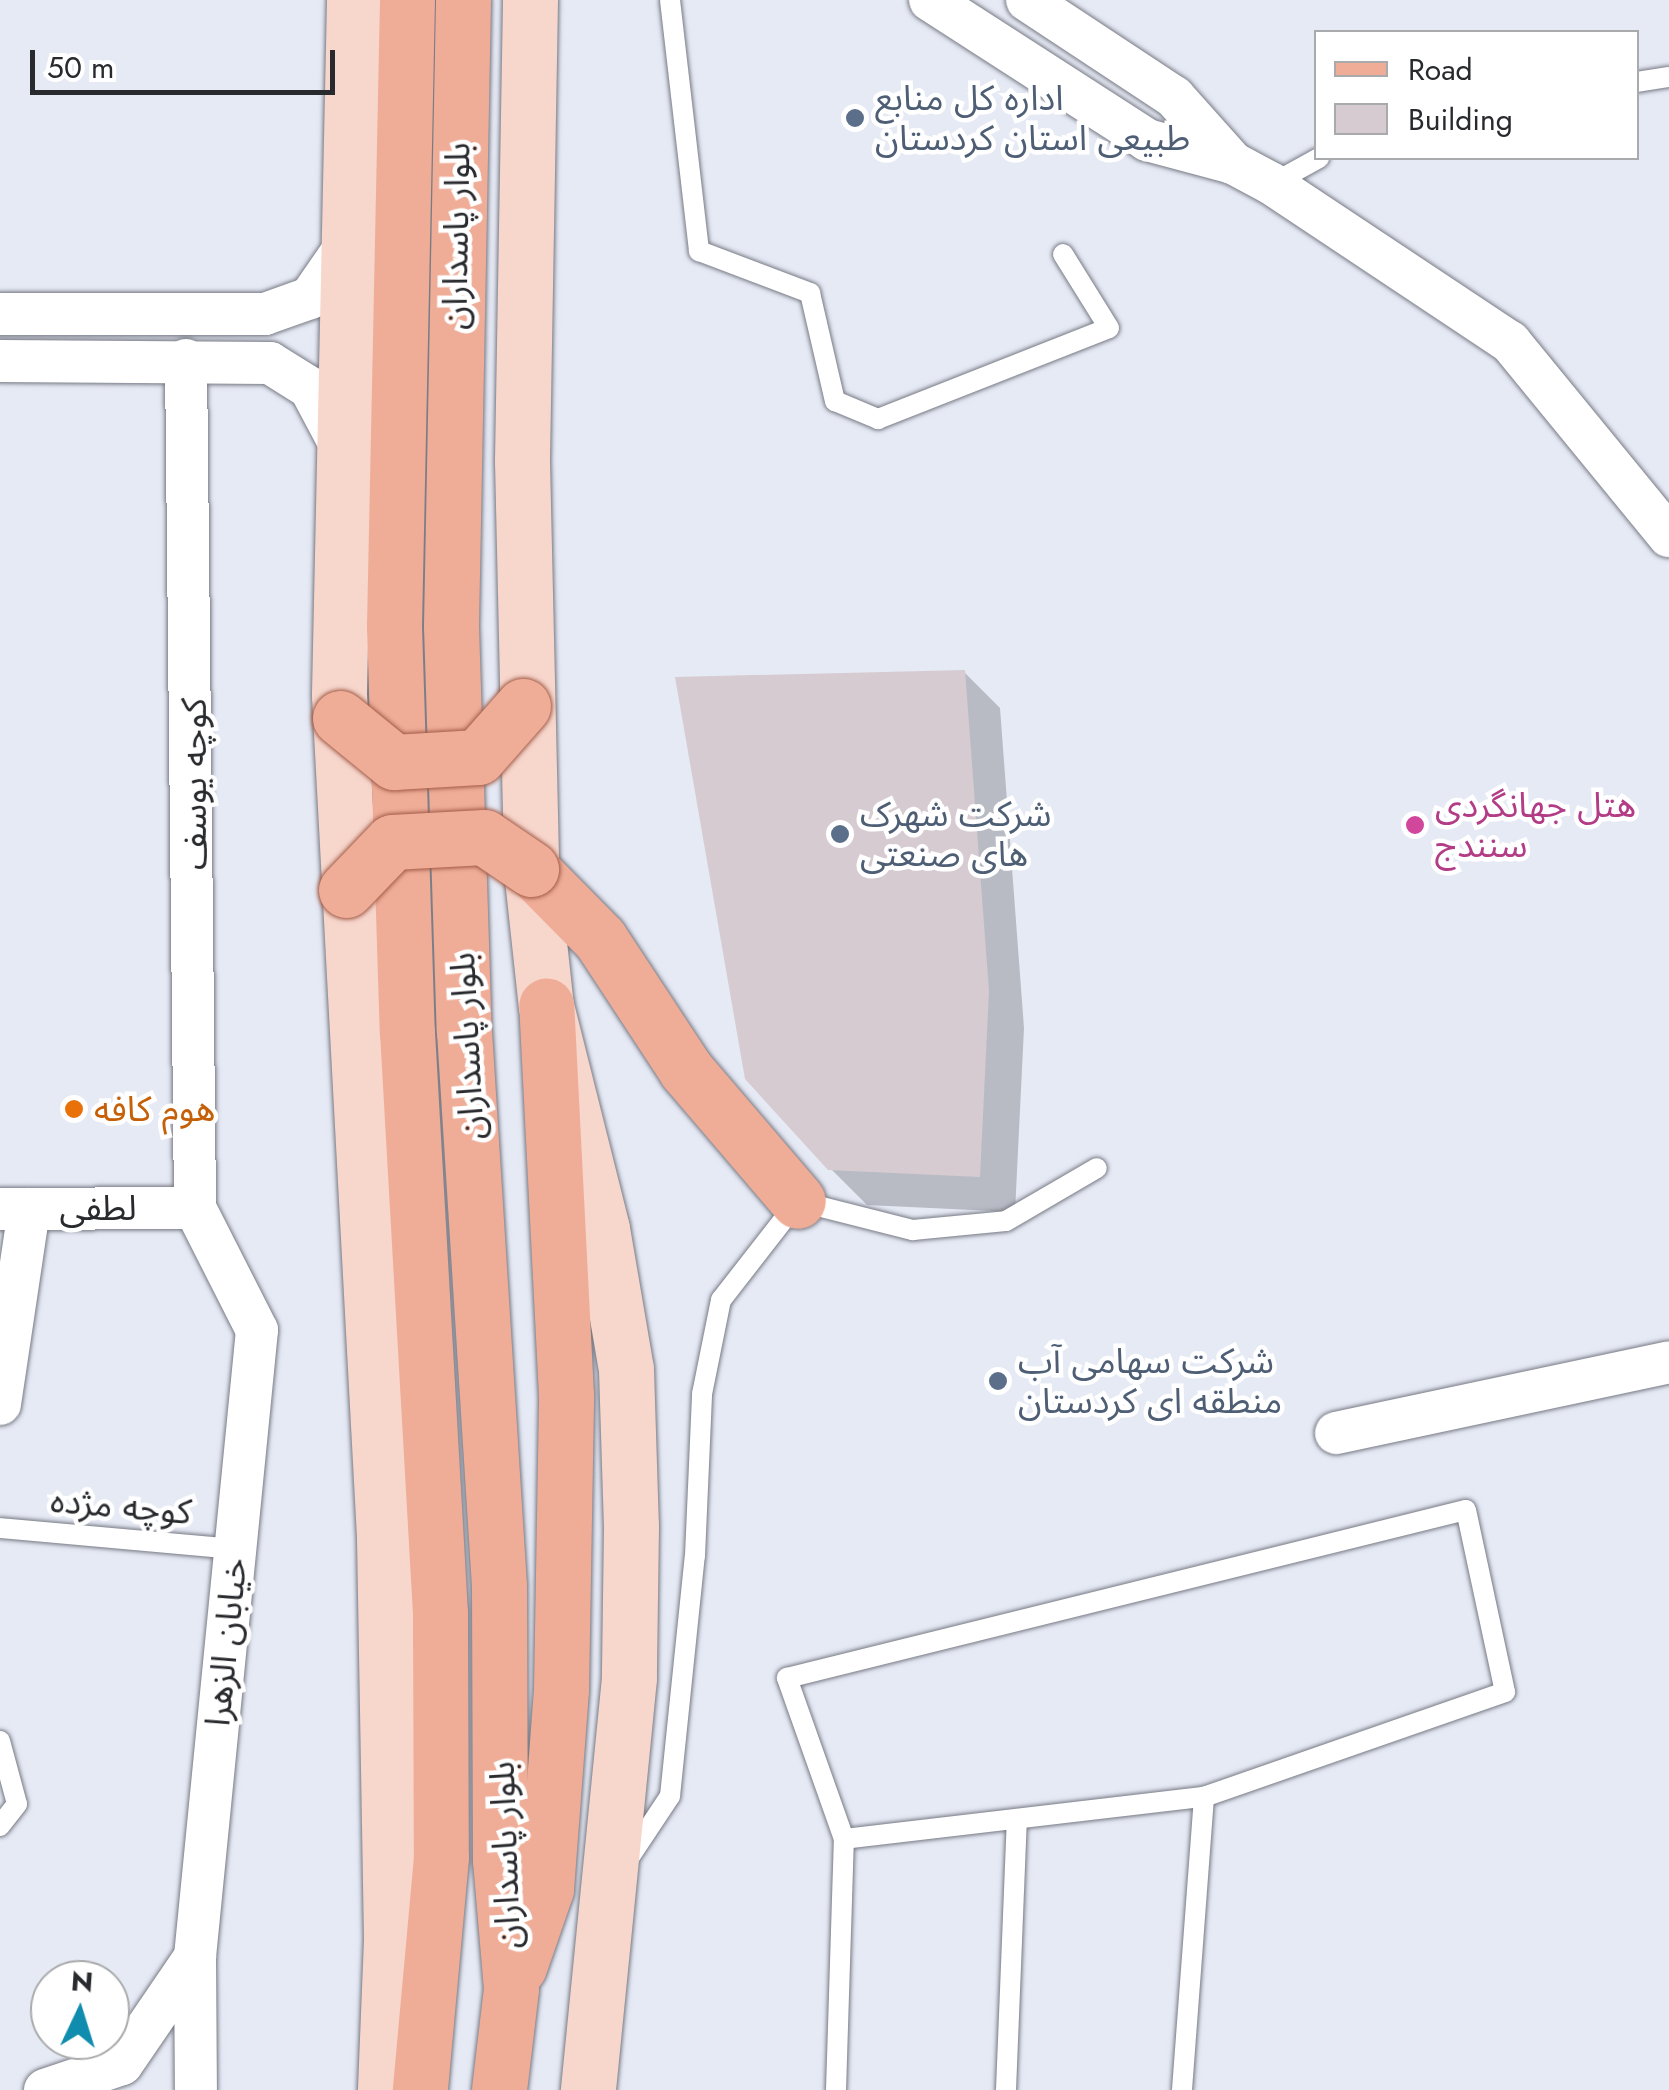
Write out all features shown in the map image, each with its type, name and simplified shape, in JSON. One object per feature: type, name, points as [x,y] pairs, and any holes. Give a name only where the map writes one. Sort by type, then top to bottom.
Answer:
[{"type":"main road","points":[[354,0],[340,718],[346,890],[384,1538],[391,1939],[385,2090]]},
{"type":"main road","name":"بلوار پاسداران","points":[[407,0],[394,626],[407,1032],[440,1613],[442,1858],[420,2090]]},
{"type":"main road","name":"بلوار پاسداران","points":[[462,0],[451,626],[464,1031],[500,1586],[500,1860],[512,1989],[499,2090]]},
{"type":"main road","points":[[512,1989],[546,1888],[561,1689],[566,1395],[546,1006],[531,869],[523,706],[530,0]]},
{"type":"main road","points":[[340,718],[394,762],[478,758],[523,706]]},
{"type":"main road","points":[[346,890],[392,842],[484,837],[531,869],[600,938],[686,1070],[798,1200]]},
{"type":"main road","points":[[546,1006],[602,1229],[626,1369],[628,1678],[612,1884],[588,2090]]},
{"type":"street","points":[[930,0],[1147,140],[1233,163],[1272,184],[1510,342],[1669,536]]},
{"type":"street","points":[[1028,0],[1174,97],[1233,163]]},
{"type":"street","points":[[0,314],[265,314],[310,298],[348,243]]},
{"type":"street","name":"کوچه یوسف","points":[[186,360],[196,1208]]},
{"type":"street","points":[[0,361],[270,363],[310,388],[343,450]]},
{"type":"street","name":"لطفی","points":[[14,1209],[196,1208]]},
{"type":"street","name":"خیابان الزهرا","points":[[196,1208],[257,1330],[196,1956],[196,2090]]},
{"type":"street","points":[[0,1404],[14,1209]]},
{"type":"street","points":[[1336,1432],[1669,1362]]},
{"type":"street","points":[[45,2090],[122,2064],[196,1956]]},
{"type":"lane","points":[[670,0],[699,252],[810,292],[835,401],[878,419],[1109,328],[1063,254]]},
{"type":"lane","points":[[1639,82],[1669,77]]},
{"type":"lane","points":[[1272,184],[1315,160]]},
{"type":"lane","points":[[612,1884],[670,1796],[696,1556],[702,1394],[721,1300],[798,1200],[913,1230],[988,1222],[1006,1220],[1096,1168]]},
{"type":"lane","points":[[836,2090],[844,1839],[787,1678],[1466,1510],[1505,1692],[1204,1797],[844,1839]]},
{"type":"lane","name":"کوچه مژده","points":[[0,1528],[236,1550]]},
{"type":"lane","points":[[0,1741],[16,1804],[0,1826]]},
{"type":"lane","points":[[1182,2090],[1204,1797]]},
{"type":"lane","points":[[1006,2090],[1017,1819]]},
{"type":"building","name":"شرکت شهرک های صنعتی","points":[[965,670],[989,991],[980,1177],[828,1170],[745,1079],[675,677]]},
{"type":"place","name":"اداره کل منابع طبیعی استان کردستان","points":[[855,118]]},
{"type":"place","name":"هتل جهانگردی سنندج","points":[[1415,825]]},
{"type":"place","name":"شرکت شهرک های صنعتی","points":[[840,834]]},
{"type":"place","name":"هوم کافه","points":[[74,1109]]},
{"type":"place","name":"شرکت سهامی آب منطقه ای کردستان","points":[[998,1381]]}]
